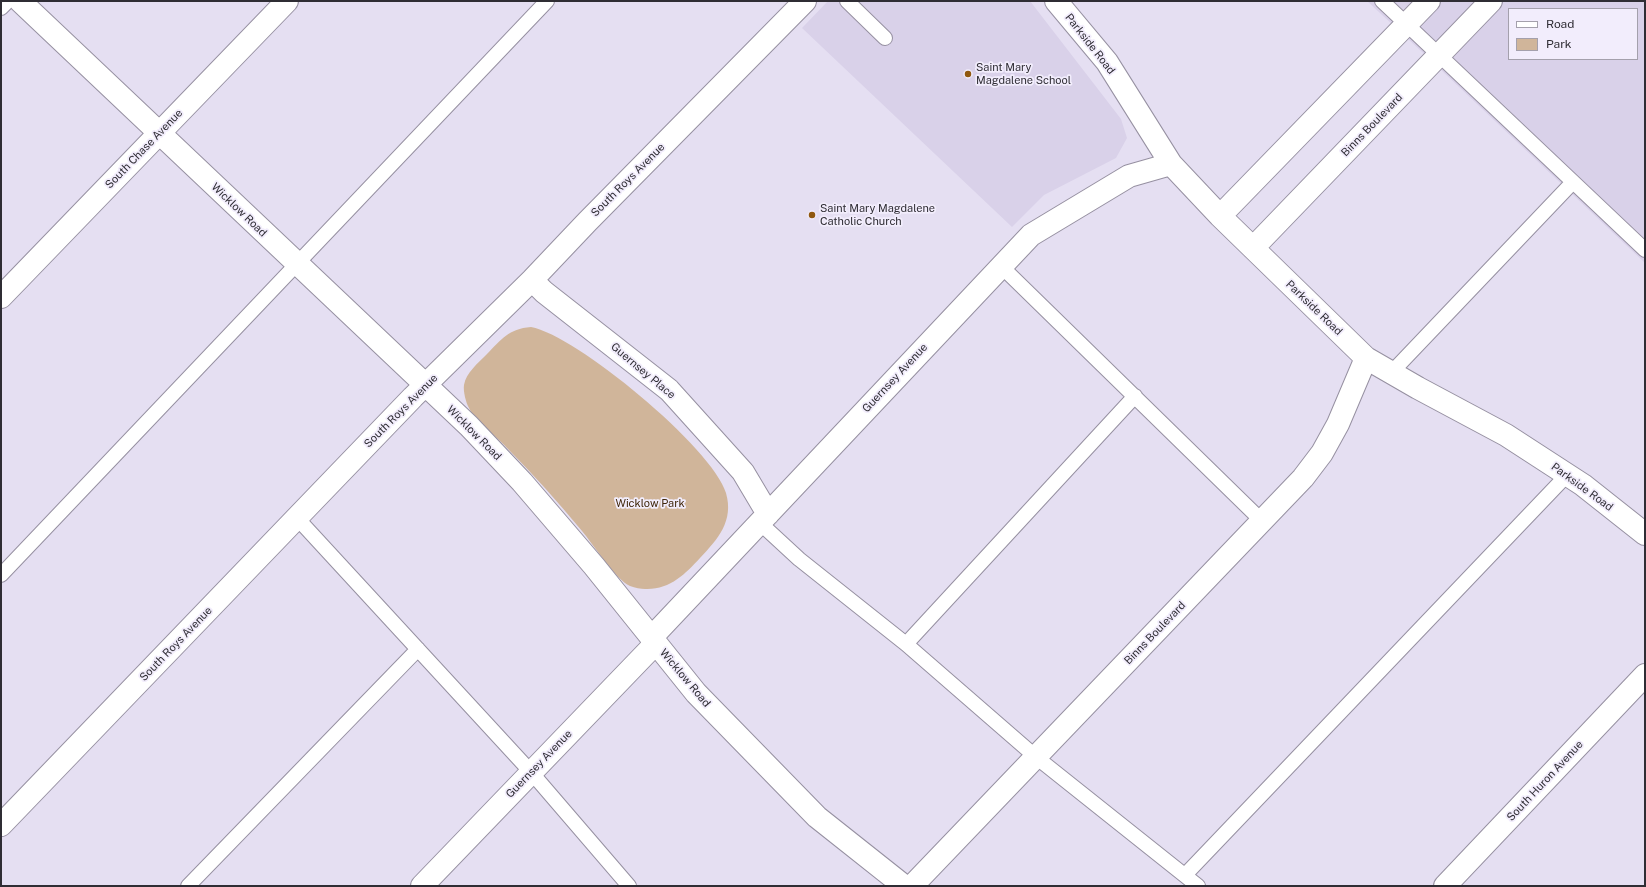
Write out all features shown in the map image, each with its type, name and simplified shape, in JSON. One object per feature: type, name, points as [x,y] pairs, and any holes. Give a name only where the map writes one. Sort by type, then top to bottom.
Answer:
[{"type":"street","name":"Wicklow Road","points":[[20,1],[469,426],[522,482],[594,566],[696,693],[816,817],[904,886]]},
{"type":"street","name":"South Chase Avenue","points":[[1,297],[287,1]]},
{"type":"street","name":"South Roys Avenue","points":[[1,825],[425,385],[532,280],[587,222],[805,1]]},
{"type":"street","name":"Parkside Road","points":[[1056,1],[1107,62],[1171,164],[1220,216],[1366,358],[1506,435],[1583,485],[1645,534]]},
{"type":"street","points":[[1220,216],[1429,1]]},
{"type":"street","name":"Binns Boulevard","points":[[1253,248],[1491,1]]},
{"type":"street","name":"Guernsey Avenue","points":[[422,886],[531,772],[764,519],[1031,235],[1129,176],[1171,164]]},
{"type":"street","name":"Guernsey Place","points":[[532,280],[544,292],[669,390],[743,472],[764,519]]},
{"type":"street","name":"Binns Boulevard","points":[[912,886],[1303,478],[1322,453],[1338,424],[1366,358]]},
{"type":"street","name":"South Huron Avenue","points":[[1445,886],[1645,675]]},
{"type":"lane","points":[[1,8],[8,1]]},
{"type":"lane","points":[[1,575],[547,1]]},
{"type":"lane","points":[[847,1],[884,38]]},
{"type":"lane","points":[[1382,1],[1645,250]]},
{"type":"lane","points":[[1392,373],[1573,182]]},
{"type":"lane","points":[[1001,266],[1262,521]]},
{"type":"lane","points":[[906,644],[1135,396]]},
{"type":"lane","points":[[1185,875],[1567,475]]},
{"type":"lane","points":[[297,518],[531,772],[629,886]]},
{"type":"lane","points":[[764,519],[799,559],[906,644],[1036,757],[1198,886]]},
{"type":"lane","points":[[188,886],[418,649]]},
{"type":"shaded area","name":"Saint Mary Magdalene School","points":[[828,1],[1030,1],[1121,119],[1127,138],[1116,158],[1044,195],[1012,227],[802,28]]},
{"type":"shaded area","points":[[1367,1],[1645,1],[1645,263],[1421,51]]},
{"type":"green space","name":"Wicklow Park","points":[[531,327],[552,335],[579,350],[609,371],[670,423],[696,449],[716,473],[726,493],[728,503],[728,512],[723,529],[713,544],[694,564],[683,575],[669,584],[654,589],[643,589],[632,587],[618,577],[555,499],[516,457],[481,423],[469,408],[465,397],[464,385],[470,372],[511,332]]},
{"type":"place","name":"Saint Mary Magdalene School","points":[[968,74]]},
{"type":"place","name":"Saint Mary Magdalene Catholic Church","points":[[812,215]]}]
